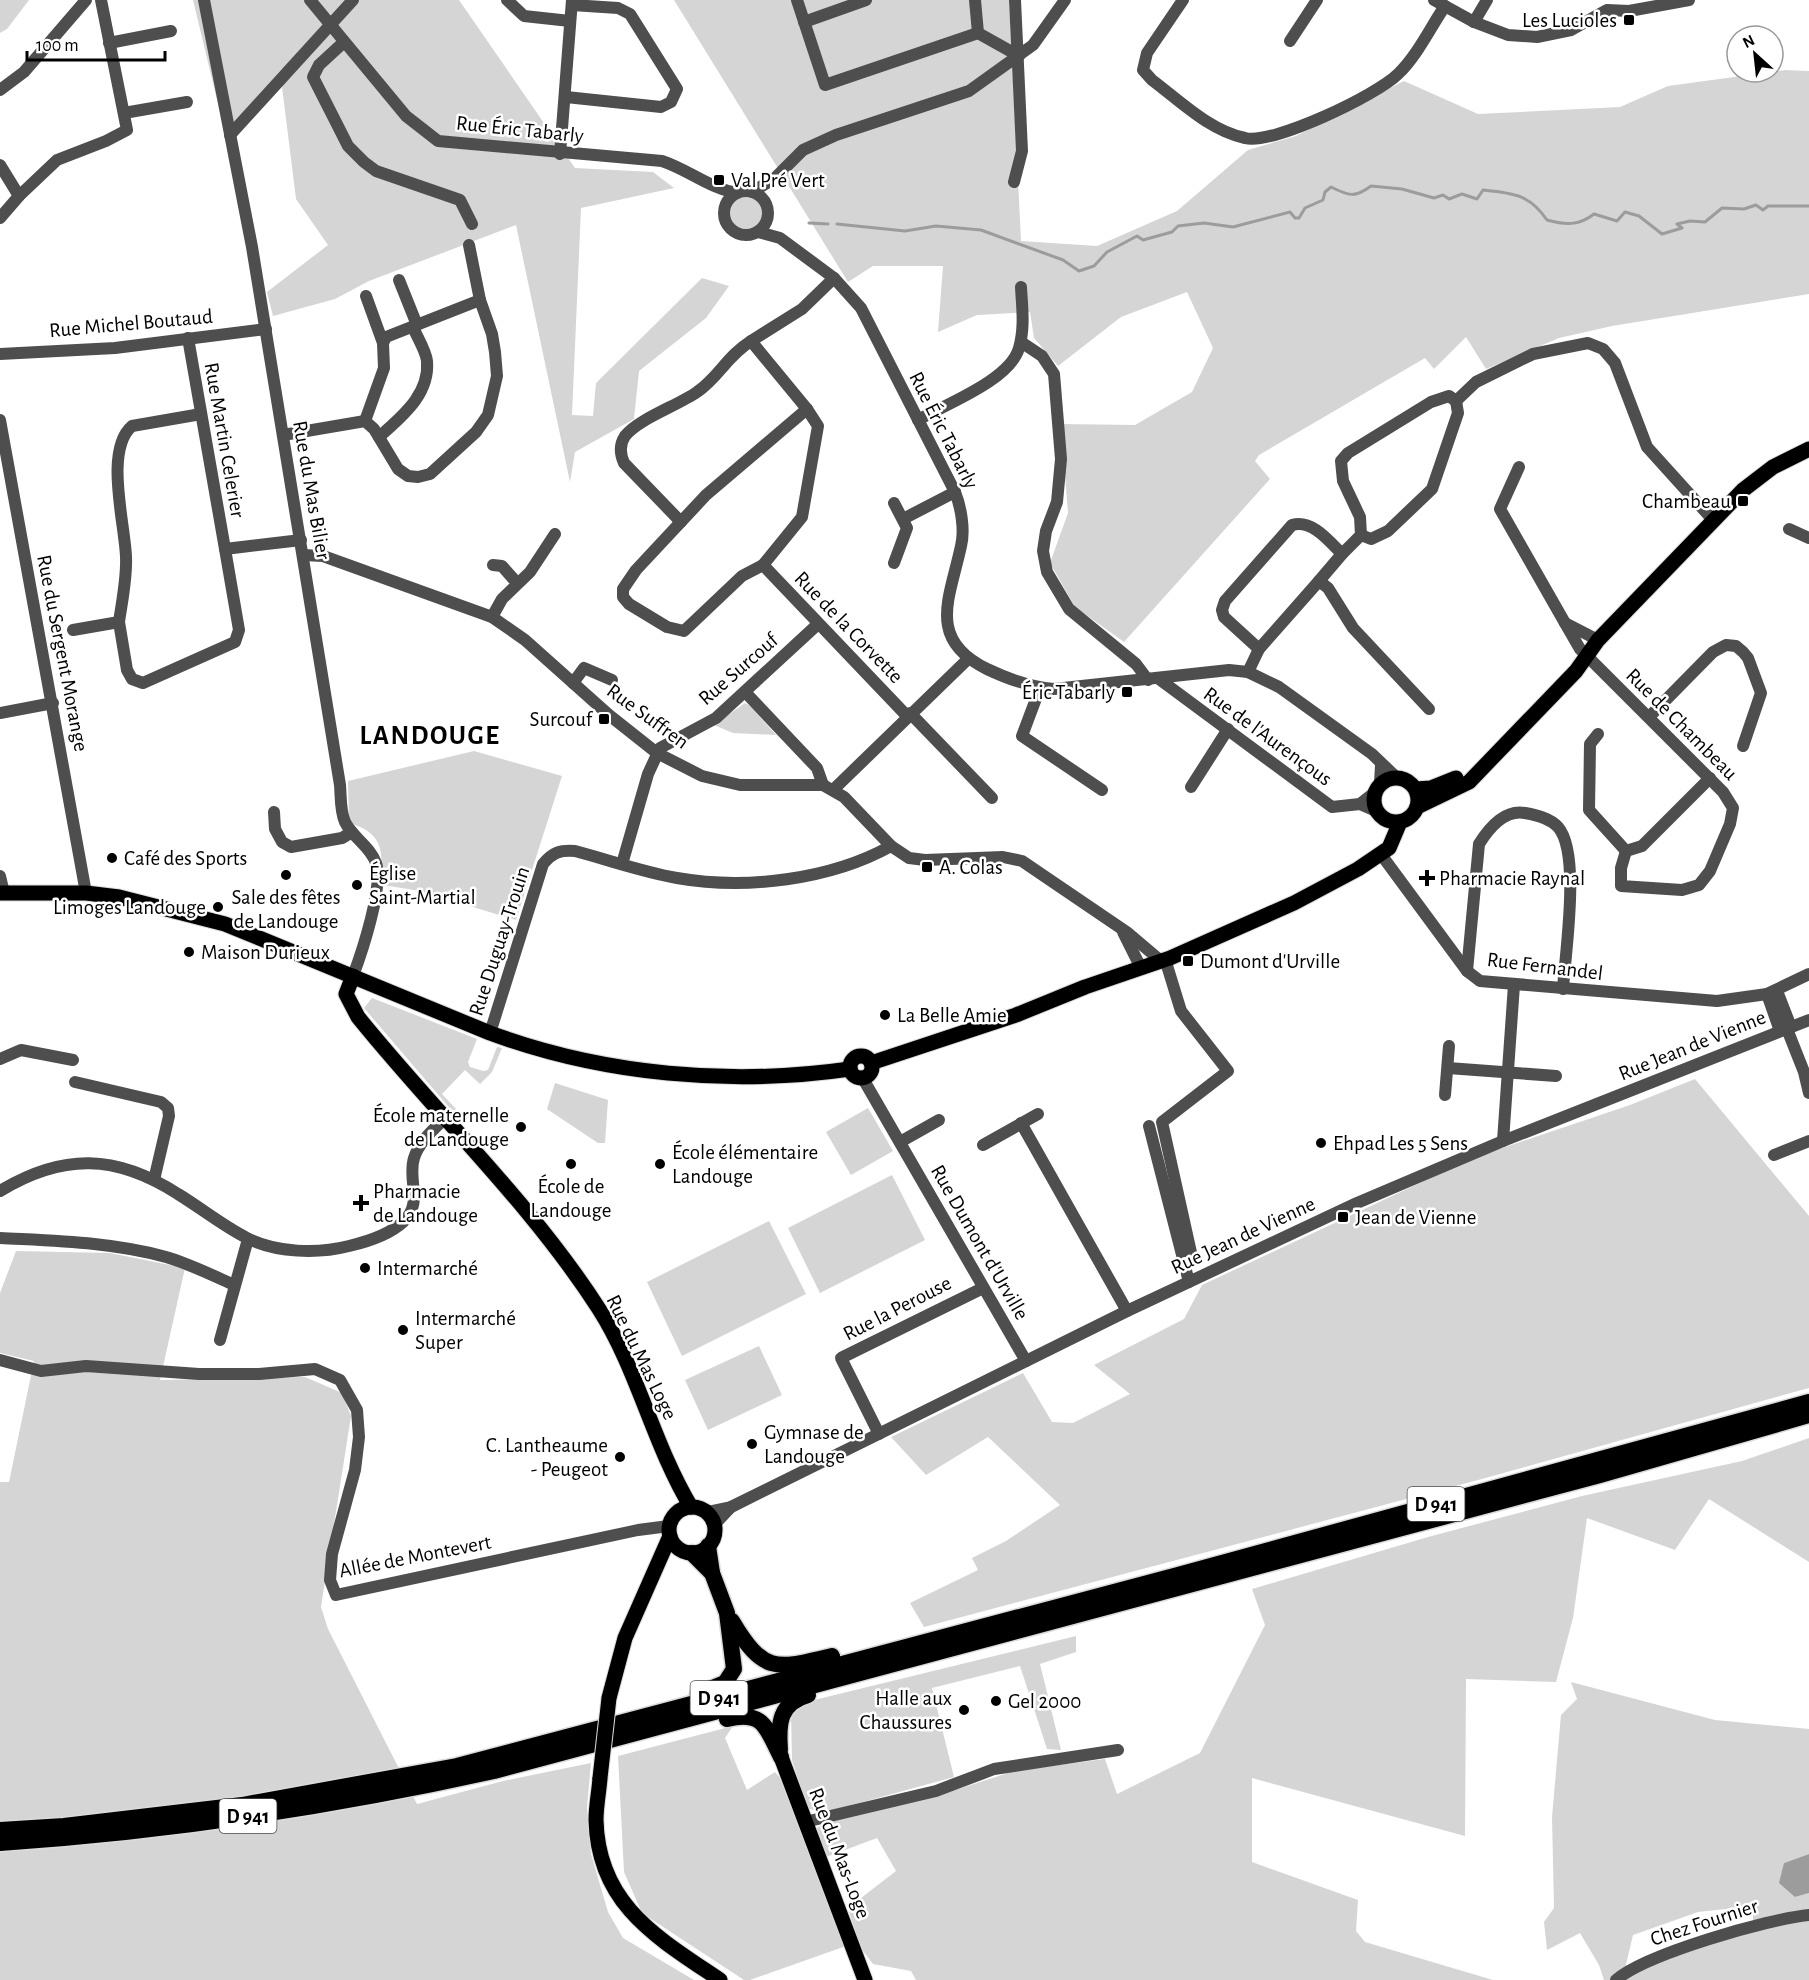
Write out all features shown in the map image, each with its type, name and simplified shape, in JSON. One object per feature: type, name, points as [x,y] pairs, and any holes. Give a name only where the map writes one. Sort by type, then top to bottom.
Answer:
[{"type":"highway","name":"D 941","points":[[0,1830],[86,1824],[242,1805],[370,1784],[512,1753],[1809,1402]]},
{"type":"highway","name":"D 941","points":[[0,1843],[176,1827],[371,1797],[494,1771],[1600,1475],[1809,1415]]},
{"type":"highway","points":[[512,1753],[563,1732],[710,1691],[725,1683],[734,1669],[727,1613],[712,1573],[708,1546]]},
{"type":"highway","points":[[688,1552],[712,1573]]},
{"type":"highway","points":[[727,1613],[755,1653],[780,1666],[906,1640],[926,1642]]},
{"type":"highway","points":[[781,1757],[778,1725],[782,1713],[789,1704],[803,1697],[840,1687],[870,1672]]},
{"type":"highway","points":[[642,1732],[676,1732],[748,1716],[757,1718],[765,1726],[781,1757]]},
{"type":"main road","points":[[2,893],[86,893],[141,902],[194,918],[225,924],[490,1033],[522,1044],[599,1064],[654,1072],[728,1076],[871,1071],[871,1063],[1016,1015],[1084,987],[1163,960],[1294,903],[1358,869],[1389,848],[1400,822],[1410,817],[1417,807],[1469,782],[1576,671],[1598,640],[1743,490],[1773,467],[1809,449]]},
{"type":"main road","points":[[1416,789],[1448,783],[1462,773],[1570,665],[1586,654]]},
{"type":"main road","points":[[1380,853],[1383,834],[1377,789],[1396,777],[1407,780],[1416,789],[1417,807]]},
{"type":"main road","points":[[1379,814],[1400,822]]},
{"type":"main road","name":"Rue du Mas Loge","points":[[353,976],[346,994],[348,1002],[444,1119],[537,1226],[600,1310],[634,1378],[675,1480],[691,1507]]},
{"type":"main road","name":"Rue du Mas Loge","points":[[672,1525],[675,1480]]},
{"type":"main road","points":[[662,1557],[708,1546],[713,1538],[711,1519],[691,1507],[672,1525],[662,1557],[625,1638],[609,1698],[596,1821],[606,1870],[633,1917],[652,1934],[720,1980]]},
{"type":"main road","points":[[672,1525],[676,1546],[688,1552]]},
{"type":"main road","name":"Rue du Mas-Loge","points":[[781,1757],[865,1980]]},
{"type":"main road","name":"Rue du Mas-Loge","points":[[860,1963],[880,1980]]},
{"type":"street","points":[[0,90],[24,72],[86,0]]},
{"type":"street","points":[[0,218],[19,196],[57,160],[106,141],[127,130],[101,0]]},
{"type":"street","name":"Rue du Mas Bilier","points":[[204,0],[266,329],[342,812],[352,832],[373,856],[378,873],[353,976]]},
{"type":"street","name":"Rue Éric Tabarly","points":[[310,0],[405,116],[438,141],[560,154],[662,161],[685,169],[716,189],[737,193]]},
{"type":"street","points":[[230,135],[353,0]]},
{"type":"street","points":[[507,0],[524,16],[570,21]]},
{"type":"street","points":[[797,0],[825,85],[978,33],[1019,56]]},
{"type":"street","points":[[804,22],[866,0]]},
{"type":"street","points":[[975,0],[978,33]]},
{"type":"street","points":[[1014,182],[1022,151],[1019,56],[1015,39],[1015,0]]},
{"type":"street","points":[[724,211],[726,204],[737,193],[752,192],[775,178],[803,150],[836,135],[969,91],[1033,45],[1065,0]]},
{"type":"street","points":[[1183,0],[1147,52],[1143,70],[1152,80],[1218,129],[1246,139],[1272,137],[1372,95],[1399,74],[1439,3],[1474,22],[1508,35],[1537,37],[1571,30],[1608,5],[1629,11],[1689,0]]},
{"type":"street","points":[[1290,41],[1317,0]]},
{"type":"street","points":[[1474,22],[1487,0]]},
{"type":"street","points":[[560,154],[572,2],[618,8],[630,14],[677,89],[671,102],[661,107],[566,98]]},
{"type":"street","points":[[109,43],[171,31]]},
{"type":"street","points":[[344,42],[319,65],[313,77],[316,89],[348,146],[376,171],[460,200],[472,224]]},
{"type":"street","points":[[124,113],[187,102]]},
{"type":"street","points":[[0,165],[19,196]]},
{"type":"street","points":[[716,189],[727,223],[736,233],[751,235],[758,232],[768,212],[775,178]]},
{"type":"street","points":[[752,192],[762,198],[768,212]]},
{"type":"street","name":"Rue Éric Tabarly","points":[[768,212],[780,238]]},
{"type":"street","name":"Rue Éric Tabarly","points":[[758,232],[780,238],[834,278],[861,308],[955,492],[960,503],[962,544],[949,589],[947,625],[952,640],[968,659],[995,672],[1040,688],[1077,688],[1229,670],[1248,672]]},
{"type":"street","points":[[365,421],[379,437],[398,469],[408,476],[418,477],[430,474],[476,432],[488,415],[497,376],[492,334],[480,300],[469,246]]},
{"type":"street","points":[[681,522],[624,463],[620,453],[625,435],[698,392],[735,351],[802,309],[834,278]]},
{"type":"street","points":[[379,437],[410,410],[425,382],[427,360],[399,280]]},
{"type":"street","points":[[918,420],[993,380],[1007,368],[1019,351],[1021,342],[1023,327],[1021,287]]},
{"type":"street","points":[[365,421],[384,368],[383,343],[366,296]]},
{"type":"street","points":[[383,343],[386,338],[480,300]]},
{"type":"street","name":"Rue Michel Boutaud","points":[[0,354],[116,348],[266,329]]},
{"type":"street","name":"Rue Martin Celerier","points":[[119,622],[127,670],[132,679],[143,683],[235,642],[239,630],[188,338]]},
{"type":"street","points":[[752,341],[807,409],[818,426],[802,517],[763,565],[742,576],[684,631],[667,627],[628,604],[623,597],[623,589],[636,570],[706,495],[807,409]]},
{"type":"street","name":"Rue de l'Aurençous","points":[[1021,342],[1042,356],[1054,374],[1060,459],[1057,502],[1046,531],[1043,551],[1047,572],[1069,609],[1153,679],[1228,729],[1332,807],[1360,804],[1379,814]]},
{"type":"street","points":[[1456,400],[1476,382],[1533,354],[1588,342],[1603,349],[1615,363],[1647,447],[1713,520]]},
{"type":"street","points":[[1396,777],[1372,754],[1279,687],[1248,672],[1259,649],[1361,535],[1360,517],[1343,481],[1341,461],[1348,453],[1431,402],[1449,396],[1456,400]]},
{"type":"street","points":[[1361,535],[1371,539],[1388,531],[1432,489],[1458,413],[1456,400]]},
{"type":"street","points":[[73,630],[119,622],[126,558],[117,495],[120,444],[124,433],[132,426],[201,414]]},
{"type":"street","name":"Rue du Sergent Morange","points":[[0,420],[86,893]]},
{"type":"street","points":[[283,435],[365,421]]},
{"type":"street","name":"Rue de Chambeau","points":[[1519,467],[1500,509],[1580,649],[1710,778],[1734,808],[1730,824],[1710,871],[1699,885],[1682,890],[1621,886],[1621,868],[1626,851]]},
{"type":"street","points":[[903,519],[955,492]]},
{"type":"street","points":[[894,503],[907,528],[894,563]]},
{"type":"street","points":[[1259,649],[1224,617],[1222,610],[1232,592],[1292,525],[1301,522],[1310,525],[1342,554]]},
{"type":"street","points":[[1789,529],[1809,538]]},
{"type":"street","points":[[492,617],[502,599],[530,572],[555,534]]},
{"type":"street","points":[[225,549],[300,540]]},
{"type":"street","name":"Rue Suffren","points":[[303,555],[323,556],[492,617],[525,640],[657,753],[702,776],[740,785],[828,787]]},
{"type":"street","points":[[493,565],[502,566],[517,583]]},
{"type":"street","name":"Rue de la Corvette","points":[[763,565],[818,624],[992,798]]},
{"type":"street","points":[[1319,581],[1328,588],[1353,628],[1430,709]]},
{"type":"street","points":[[1565,623],[1598,640]]},
{"type":"street","name":"Rue Surcouf","points":[[657,753],[668,743],[716,718],[746,693],[818,624]]},
{"type":"street","points":[[1648,717],[1713,652],[1726,645],[1736,646],[1748,658],[1761,693],[1743,746]]},
{"type":"street","points":[[828,787],[968,659]]},
{"type":"street","name":"Rue Suffren","points":[[573,683],[584,668],[612,680]]},
{"type":"street","points":[[1040,688],[1022,736],[1102,790]]},
{"type":"street","points":[[746,693],[817,768],[828,787],[844,797],[891,846],[909,858],[924,860],[1003,857],[1023,861],[1121,928],[1163,960],[1180,1011],[1228,1071],[1162,1122],[1192,1257],[1182,1258]]},
{"type":"street","points":[[0,712],[53,703]]},
{"type":"street","points":[[1191,787],[1228,729]]},
{"type":"street","points":[[1598,734],[1590,744],[1589,810],[1626,851],[1642,846],[1710,778]]},
{"type":"street","points":[[622,864],[648,774],[657,753]]},
{"type":"street","points":[[1360,804],[1377,789],[1381,765]]},
{"type":"street","points":[[274,812],[275,829],[282,843],[291,847],[342,838],[352,832]]},
{"type":"street","points":[[1467,971],[1479,844],[1486,832],[1505,816],[1520,812],[1538,815],[1559,827],[1568,846],[1571,868],[1563,989]]},
{"type":"street","name":"Rue Duguay-Trouin","points":[[490,1033],[543,864],[551,854],[562,850],[677,878],[719,883],[763,881],[804,875],[866,860],[891,846]]},
{"type":"street","name":"Rue Fernandel","points":[[1380,853],[1467,971],[1479,981],[1717,1001],[1772,993],[1809,974]]},
{"type":"street","points":[[0,876],[2,893]]},
{"type":"street","points":[[1121,928],[1141,968]]},
{"type":"street","points":[[1503,1141],[1514,985]]},
{"type":"street","points":[[1772,993],[1804,1072],[1809,1093]]},
{"type":"street","name":"Rue Jean de Vienne","points":[[711,1519],[1127,1311],[1357,1203],[1503,1141],[1809,1020]]},
{"type":"street","points":[[1445,1095],[1449,1046]]},
{"type":"street","points":[[0,1059],[21,1050],[73,1060]]},
{"type":"street","points":[[1448,1068],[1556,1076]]},
{"type":"street","name":"Rue Dumont d'Urville","points":[[856,1073],[900,1142],[1026,1361]]},
{"type":"street","points":[[75,1082],[161,1102],[168,1108],[169,1116],[154,1180]]},
{"type":"street","points":[[982,1145],[1038,1114]]},
{"type":"street","points":[[0,1191],[26,1175],[42,1169],[79,1162],[106,1163],[154,1180],[248,1239],[270,1246],[295,1250],[334,1250],[359,1244],[402,1224],[414,1204],[413,1161],[416,1153],[444,1119]]},
{"type":"street","points":[[900,1142],[939,1120]]},
{"type":"street","points":[[1021,1123],[1127,1311]]},
{"type":"street","points":[[1149,1126],[1189,1282]]},
{"type":"street","points":[[1774,1155],[1809,1141]]},
{"type":"street","points":[[0,1238],[113,1246],[164,1256],[192,1265],[234,1285]]},
{"type":"street","points":[[220,1340],[248,1239]]},
{"type":"street","name":"Rue la Perouse","points":[[879,1434],[840,1358],[982,1287]]},
{"type":"street","name":"Allée de Montevert","points":[[0,1360],[41,1371],[86,1366],[199,1374],[259,1374],[315,1370],[340,1380],[357,1410],[359,1437],[355,1470],[332,1554],[330,1580],[336,1595],[638,1530],[672,1525]]},
{"type":"street","points":[[805,1822],[936,1791],[994,1769],[1118,1750]]},
{"type":"street","name":"Chez Fournier","points":[[1616,1980],[1642,1962],[1783,1917],[1809,1915]]},
{"type":"shaded area","points":[[0,0],[29,0],[7,29],[0,33]]},
{"type":"shaded area","points":[[193,0],[459,0],[575,168],[653,172],[674,188],[581,208],[572,415],[593,416],[596,383],[702,278],[729,286],[706,318],[639,371],[634,419],[575,452],[570,482],[516,225],[369,281],[335,299],[273,316],[267,292],[328,245],[296,199],[280,71],[225,133]]},
{"type":"shaded area","points":[[674,0],[1009,0],[1021,241],[1097,246],[1177,211],[1248,150],[1296,136],[1404,81],[1478,114],[1620,107],[1668,86],[1725,78],[1725,84],[1785,84],[1785,70],[1809,71],[1809,294],[1612,326],[1559,338],[1486,369],[1466,337],[1434,369],[1425,358],[1259,455],[1255,461],[1270,479],[1124,642],[1075,607],[1050,563],[1068,513],[1061,424],[1135,425],[1192,392],[1213,348],[1187,292],[1121,317],[1058,366],[1034,338],[1030,312],[977,315],[938,332],[943,266],[873,266],[848,282]]},
{"type":"shaded area","points":[[746,195],[758,200],[763,212],[758,224],[746,229],[734,224],[729,212],[734,200]]},
{"type":"shaded area","points":[[745,703],[776,735],[733,733],[714,725]]},
{"type":"shaded area","points":[[474,751],[562,776],[516,920],[420,891],[377,884],[381,863],[379,846],[369,832],[349,823],[348,781]]},
{"type":"shaded area","points":[[372,998],[477,1039],[468,1062],[470,1067],[483,1071],[488,1070],[497,1047],[502,1048],[492,1072],[480,1084],[465,1070],[442,1094],[456,1109],[453,1112],[364,1008]]},
{"type":"shaded area","points":[[1695,1079],[1809,1216],[1809,1388],[1478,1480],[924,1627],[910,1603],[978,1570],[972,1558],[1006,1541],[1060,1505],[988,1437],[926,1475],[891,1437],[1023,1373],[1052,1422],[1073,1423],[1130,1394],[1094,1365],[1184,1319],[1202,1285],[1473,1158],[1630,1105]]},
{"type":"shaded area","points":[[555,1083],[608,1100],[605,1143],[598,1143],[547,1109]]},
{"type":"shaded area","points":[[868,1108],[893,1151],[851,1175],[826,1132]]},
{"type":"shaded area","points":[[892,1175],[925,1240],[820,1293],[788,1228]]},
{"type":"shaded area","points":[[769,1221],[806,1294],[682,1356],[647,1282]]},
{"type":"shaded area","points":[[16,1251],[110,1253],[185,1268],[160,1380],[305,1377],[342,1393],[351,1416],[321,1607],[328,1629],[417,1804],[503,1781],[591,1763],[587,1807],[591,1854],[608,1912],[623,1938],[694,1980],[0,1980],[0,1482],[9,1482],[34,1361],[0,1353],[0,1293]]},
{"type":"shaded area","points":[[759,1346],[782,1395],[708,1430],[685,1380]]},
{"type":"shaded area","points":[[1809,1438],[1809,1562],[1709,1499],[1675,1550],[1587,1518],[1573,1618],[1556,1682],[1466,1679],[1465,1836],[1252,1778],[1252,1862],[1358,1900],[1356,1931],[1365,1942],[1493,1980],[916,1980],[911,1971],[873,1964],[860,1947],[848,1908],[896,1871],[877,1838],[826,1857],[815,1830],[823,1823],[943,1794],[1014,1771],[1105,1759],[1117,1794],[1200,1753],[1265,1625],[1252,1589],[1428,1537],[1582,1496],[1742,1461]]},
{"type":"shaded area","points":[[1076,1636],[1076,1652],[1040,1664],[1061,1750],[1047,1749],[1020,1666],[932,1688],[954,1777],[823,1813],[807,1808],[792,1760],[791,1714],[806,1702]]},
{"type":"shaded area","points":[[1571,1682],[1715,1720],[1809,1729],[1809,1854],[1784,1863],[1795,1897],[1809,1893],[1809,1914],[1781,1914],[1759,1924],[1809,1915],[1809,1980],[1604,1980],[1599,1965],[1580,1933],[1547,1950],[1544,1922],[1554,1908],[1552,1817],[1561,1715],[1577,1699]],"holes":[[[1753,1906],[1753,1926],[1624,1973],[1633,1935],[1698,1912]]]},
{"type":"shaded area","points":[[733,1726],[725,1738],[747,1790],[775,1772],[782,1780],[846,1946],[750,1980],[744,1980],[642,1913],[624,1872],[618,1756]]},
{"type":"shaded area","points":[[1809,1854],[1809,1893],[1795,1897],[1779,1883],[1784,1863]]},
{"type":"waterway","points":[[837,224],[905,231],[936,226],[981,230],[1063,260],[1079,271],[1094,266],[1107,252],[1137,236],[1143,240],[1172,232],[1178,226],[1204,223],[1233,227],[1290,212],[1295,218],[1299,218],[1305,208],[1323,200],[1325,192],[1331,187],[1352,194],[1371,186],[1402,189],[1434,198],[1443,195],[1449,199],[1462,194],[1477,199],[1483,190],[1503,192],[1527,200],[1547,220],[1572,223],[1583,221],[1594,214],[1617,221],[1625,212],[1639,216],[1662,234],[1682,228],[1677,224],[1690,221],[1705,222],[1722,208],[1744,209],[1756,205],[1763,210],[1768,206],[1809,206]]},
{"type":"waterway","points":[[809,223],[828,224]]},
{"type":"place","name":"Les Lucioles","points":[[1629,20]]},
{"type":"place","name":"Val Pré Vert","points":[[719,180]]},
{"type":"place","name":"Chambeau","points":[[1743,501]]},
{"type":"place","name":"Éric Tabarly","points":[[1127,692]]},
{"type":"place","name":"Surcouf","points":[[604,719]]},
{"type":"place","name":"Café des Sports","points":[[112,858]]},
{"type":"place","name":"A. Colas","points":[[927,867]]},
{"type":"place","name":"Sale des fêtes de Landouge","points":[[286,875]]},
{"type":"place","name":"Pharmacie Raynal","points":[[1427,878]]},
{"type":"place","name":"Église Saint-Martial","points":[[357,885]]},
{"type":"place","name":"Limoges Landouge","points":[[218,907]]},
{"type":"place","name":"Maison Durieux","points":[[189,952]]},
{"type":"place","name":"Dumont d'Urville","points":[[1188,961]]},
{"type":"place","name":"La Belle Amie","points":[[885,1015]]},
{"type":"place","name":"École maternelle de Landouge","points":[[521,1127]]},
{"type":"place","name":"Ehpad Les 5 Sens","points":[[1321,1143]]},
{"type":"place","name":"École de Landouge","points":[[571,1164]]},
{"type":"place","name":"École élémentaire Landouge","points":[[660,1164]]},
{"type":"place","name":"Pharmacie de Landouge","points":[[361,1203]]},
{"type":"place","name":"Jean de Vienne","points":[[1343,1217]]},
{"type":"place","name":"Intermarché","points":[[365,1268]]},
{"type":"place","name":"Intermarché Super","points":[[403,1330]]},
{"type":"place","name":"Gymnase de Landouge","points":[[752,1444]]},
{"type":"place","name":"C. Lantheaume - Peugeot","points":[[620,1457]]},
{"type":"place","name":"Gel 2000","points":[[996,1701]]},
{"type":"place","name":"Halle aux Chaussures","points":[[964,1710]]},
{"type":"district","name":"LANDOUGE","points":[[430,735]]}]
